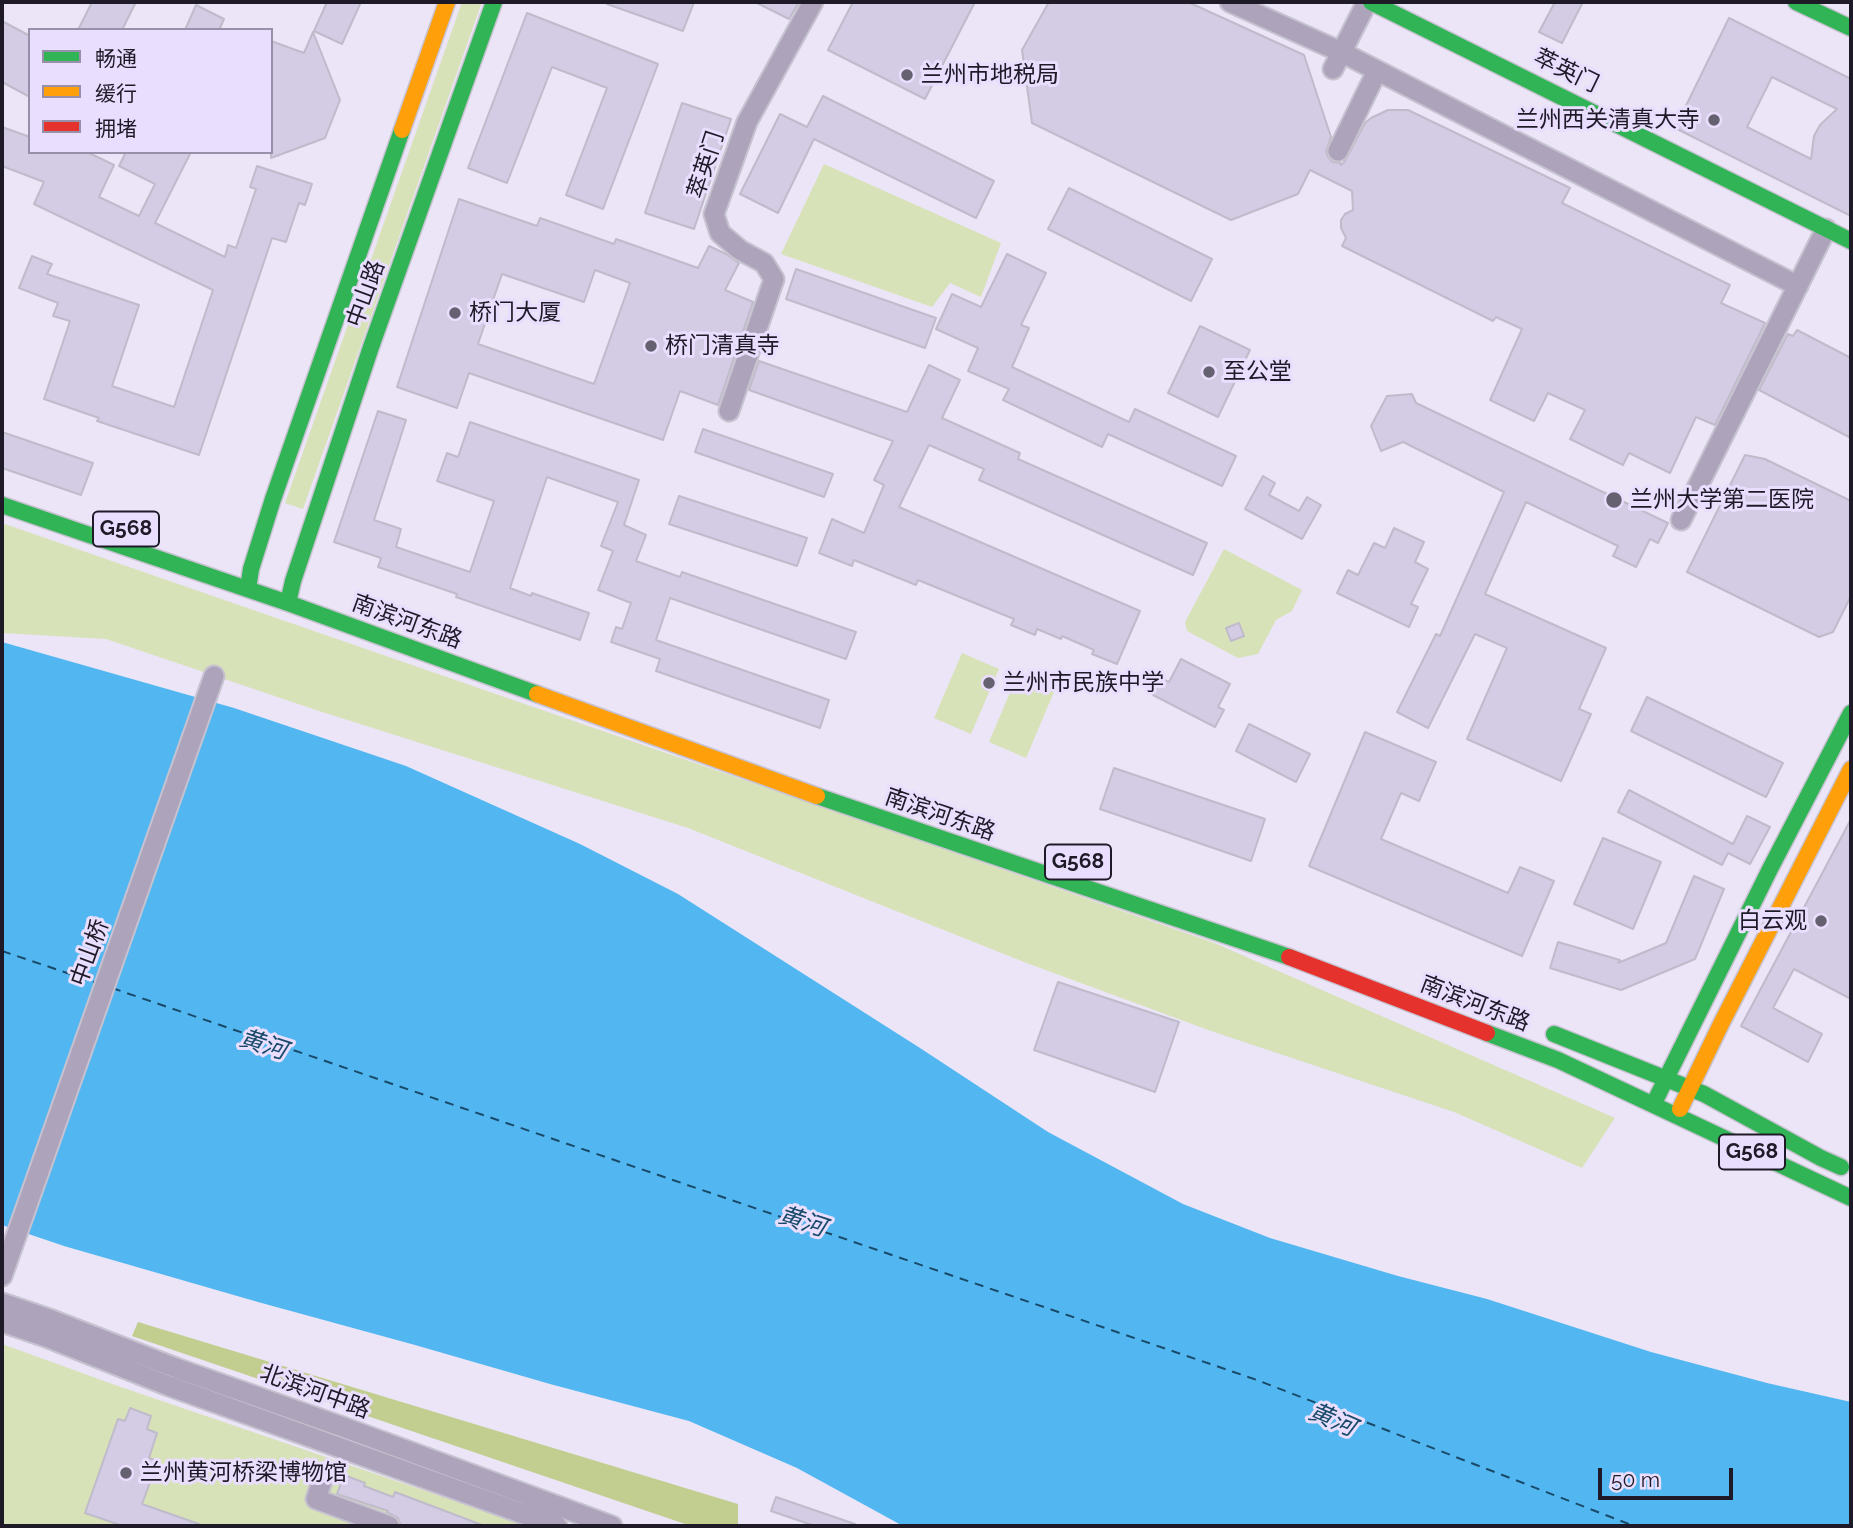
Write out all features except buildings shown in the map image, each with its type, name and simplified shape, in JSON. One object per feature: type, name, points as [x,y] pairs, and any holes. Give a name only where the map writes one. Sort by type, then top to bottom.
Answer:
[{"type":"main road","name":"中山路","points":[[248,589],[250,569],[447,2]]},
{"type":"main road","name":"中山路","points":[[288,603],[364,368],[494,2]]},
{"type":"main road","name":"萃英门","points":[[1369,2],[1851,241]]},
{"type":"main road","points":[[1796,2],[1851,28]]},
{"type":"main road","points":[[15,493],[41,502]]},
{"type":"main road","name":"南滨河东路","points":[[2,505],[288,603],[860,812],[1294,959],[1558,1060],[1851,1198]]},
{"type":"main road","points":[[1653,1105],[1851,713]]},
{"type":"main road","points":[[1679,1117],[1717,1021],[1851,746]]},
{"type":"main road","points":[[1717,1021],[1851,769]]},
{"type":"main road","points":[[1679,1117],[1692,1089],[1731,1032],[1851,795]]},
{"type":"main road","name":"南滨河东路","points":[[1541,1029],[1666,1077],[1851,1172]]},
{"type":"street","name":"萃英门","points":[[729,411],[774,279],[764,263],[740,250],[720,233],[715,214],[747,122],[813,2]]},
{"type":"street","points":[[1230,2],[1337,61],[1377,71],[1798,286]]},
{"type":"street","points":[[1337,61],[1369,2]]},
{"type":"street","points":[[1338,151],[1377,71]]},
{"type":"street","points":[[1681,520],[1826,229]]},
{"type":"street","name":"中山桥","points":[[2,1276],[214,676]]},
{"type":"street","name":"北滨河中路","points":[[2,1303],[612,1526]]},
{"type":"street","name":"北滨河中路","points":[[2,1322],[169,1386],[557,1526]]},
{"type":"street","points":[[322,1481],[316,1499],[389,1526]]},
{"type":"green space","points":[[462,2],[482,2],[303,509],[285,503]]},
{"type":"green space","points":[[824,164],[1001,243],[981,297],[950,283],[932,307],[781,254]]},
{"type":"green space","points":[[2,523],[1212,942],[1615,1118],[1582,1168],[1454,1112],[1211,1031],[1024,962],[688,828],[316,710],[106,639],[2,633]]},
{"type":"green space","points":[[1224,549],[1302,590],[1292,611],[1276,620],[1258,654],[1238,658],[1187,631],[1185,622]]},
{"type":"green space","points":[[962,653],[999,669],[971,734],[934,718]]},
{"type":"green space","points":[[1017,676],[1054,692],[1026,758],[989,742]]},
{"type":"green space","points":[[138,1322],[738,1504],[738,1526],[691,1526],[132,1336]]},
{"type":"green space","points":[[2,1344],[118,1386],[528,1526],[2,1526]]},
{"type":"water","name":"黄河","points":[[2,642],[234,708],[406,766],[580,844],[678,894],[1048,1132],[1183,1204],[1270,1238],[1487,1299],[1651,1352],[1851,1402],[1851,1526],[903,1526],[797,1468],[689,1421],[258,1302],[64,1246],[2,1225]]},
{"type":"ferry route","points":[[2,951],[97,983]]},
{"type":"ferry route","points":[[112,988],[1257,1380],[1634,1526]]},
{"type":"traffic: fast","points":[[288,603],[371,347],[494,2]]},
{"type":"traffic: fast","points":[[1371,2],[1851,241]]},
{"type":"traffic: fast","points":[[1796,2],[1851,28]]},
{"type":"traffic: fast","points":[[248,589],[251,569],[273,499],[402,130]]},
{"type":"traffic: fast","points":[[2,505],[288,603],[537,694]]},
{"type":"traffic: fast","points":[[1656,1099],[1851,713]]},
{"type":"traffic: fast","points":[[817,796],[1289,957]]},
{"type":"traffic: fast","points":[[1487,1033],[1558,1060],[1851,1198]]},
{"type":"traffic: fast","points":[[1554,1034],[1704,1094],[1841,1167]]},
{"type":"traffic: slow","points":[[402,130],[447,2]]},
{"type":"traffic: slow","points":[[537,694],[817,796]]},
{"type":"traffic: slow","points":[[1680,1109],[1851,769]]},
{"type":"traffic: jam","points":[[1289,957],[1487,1033]]},
{"type":"place","name":"兰州市地税局","points":[[907,75]]},
{"type":"place","name":"兰州西关清真大寺","points":[[1714,120]]},
{"type":"place","name":"桥门大厦","points":[[455,313]]},
{"type":"place","name":"桥门清真寺","points":[[651,346]]},
{"type":"place","name":"至公堂","points":[[1209,372]]},
{"type":"place","name":"兰州大学第二医院","points":[[1614,500]]},
{"type":"place","name":"兰州市民族中学","points":[[989,683]]},
{"type":"place","name":"白云观","points":[[1821,921]]},
{"type":"place","name":"兰州黄河桥梁博物馆","points":[[126,1473]]}]
